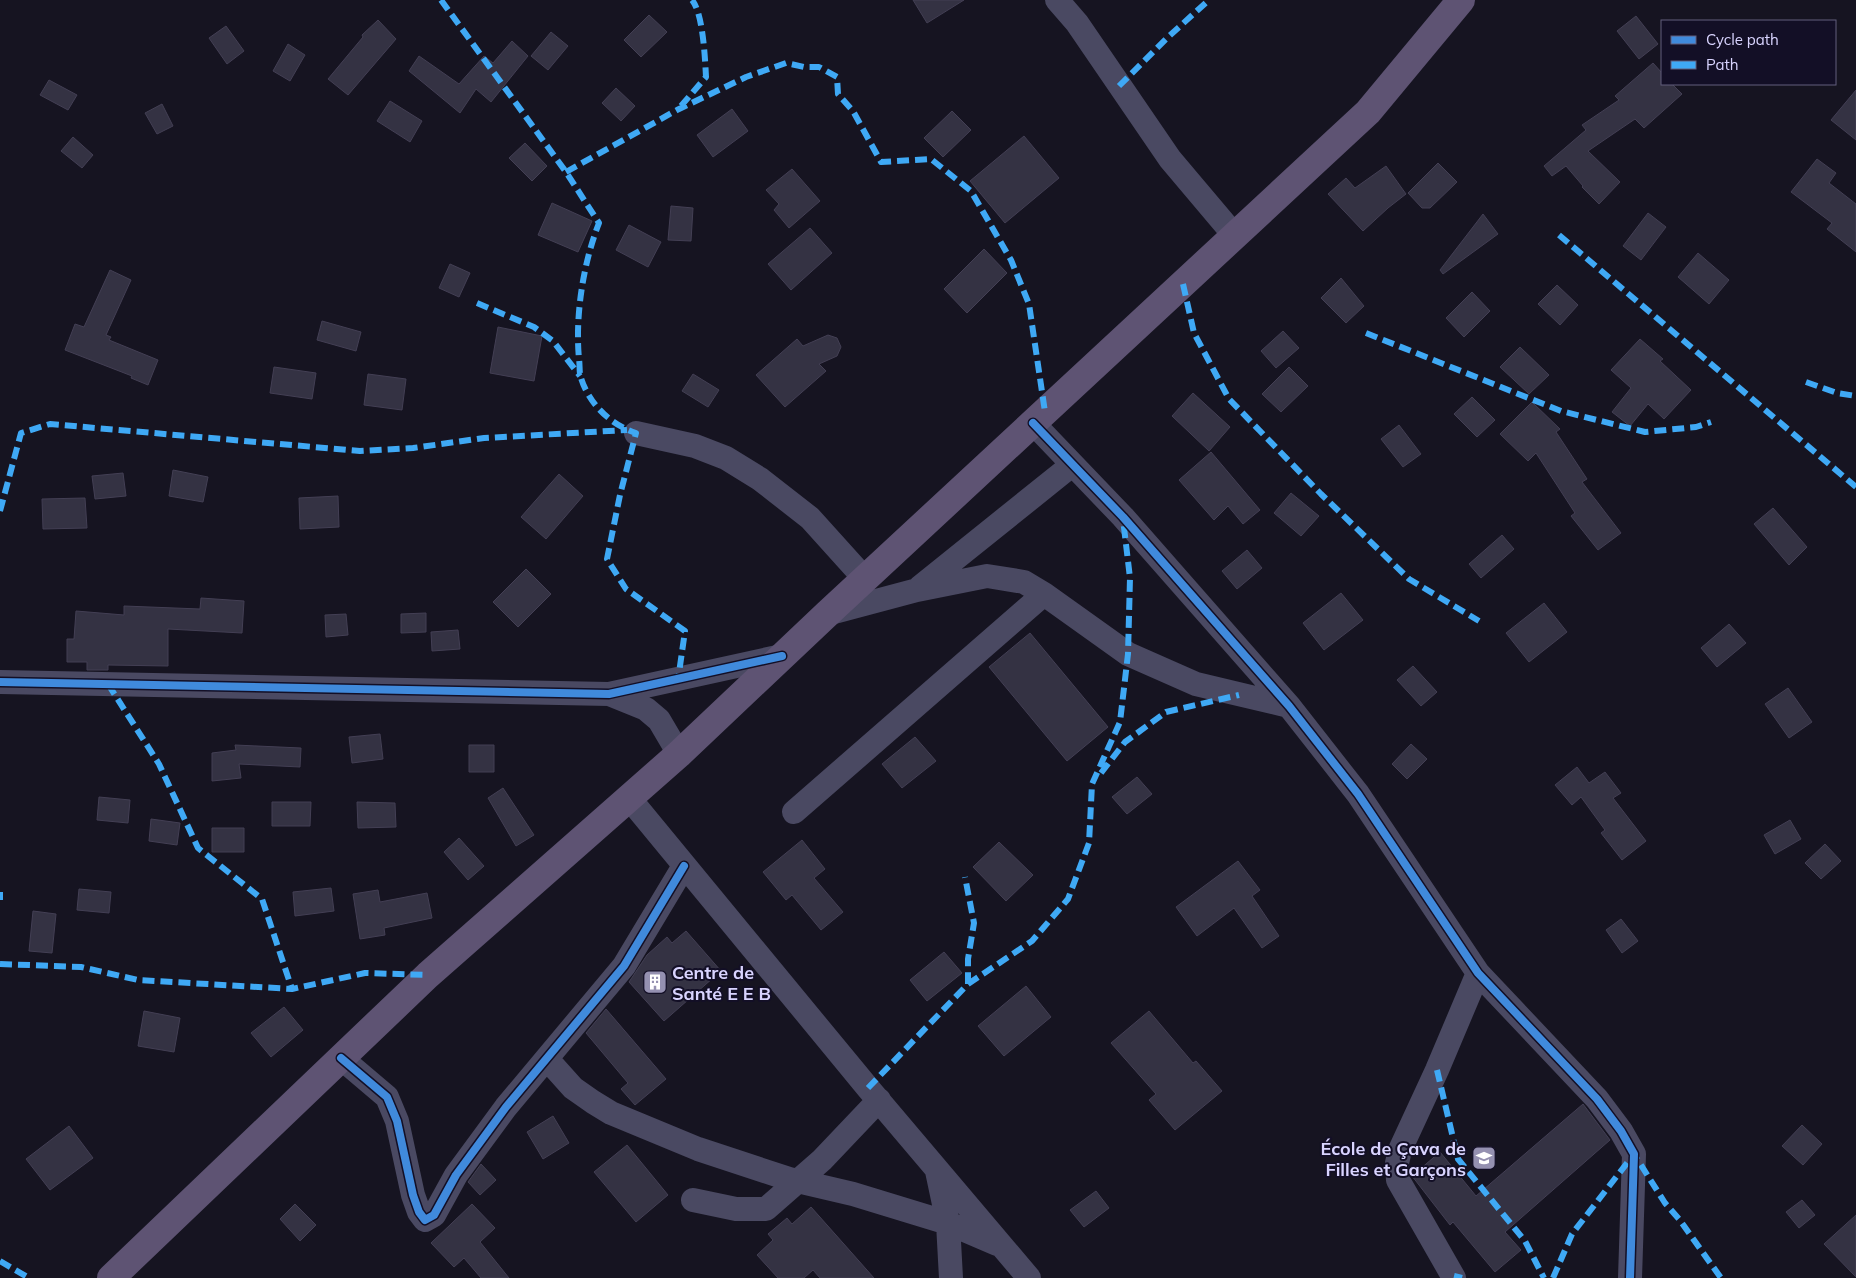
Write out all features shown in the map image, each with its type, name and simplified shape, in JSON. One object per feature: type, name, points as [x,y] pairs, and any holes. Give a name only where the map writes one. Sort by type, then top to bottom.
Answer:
[{"type":"main road","points":[[111,1278],[428,975],[679,754],[827,614],[1368,112],[1461,0]]},
{"type":"street","points":[[1057,0],[1077,24],[1170,159],[1235,236]]},
{"type":"street","points":[[1033,423],[1123,517],[1289,706],[1358,794],[1478,973],[1597,1099],[1621,1131],[1634,1154],[1630,1278]]},
{"type":"street","points":[[636,433],[695,446],[726,458],[760,479],[810,518],[865,579]]},
{"type":"street","points":[[917,590],[1072,465]]},
{"type":"street","points":[[827,614],[917,590],[987,576],[1024,582],[1044,594],[1128,654],[1196,684],[1289,706]]},
{"type":"street","points":[[794,812],[1044,594]]},
{"type":"street","points":[[0,682],[608,694],[782,656]]},
{"type":"street","points":[[608,694],[646,709],[659,720],[679,754]]},
{"type":"street","points":[[629,798],[878,1100],[1029,1278]]},
{"type":"street","points":[[342,1058],[387,1097],[398,1121],[413,1195],[419,1212],[425,1220],[434,1215],[456,1175],[506,1107],[624,966],[684,866]]},
{"type":"street","points":[[1454,1278],[1398,1180],[1397,1163],[1400,1150],[1437,1070],[1478,973]]},
{"type":"street","points":[[547,1059],[573,1088],[611,1112],[698,1150],[798,1182],[853,1194],[948,1223],[1001,1246]]},
{"type":"street","points":[[693,1200],[736,1209],[766,1209],[798,1182],[878,1100]]},
{"type":"street","points":[[936,1167],[948,1223],[951,1278]]},
{"type":"building","points":[[913,0],[964,0],[927,23]]},
{"type":"building","points":[[649,15],[667,32],[641,57],[624,40]]},
{"type":"building","points":[[1636,16],[1658,44],[1639,59],[1617,31]]},
{"type":"building","points":[[378,20],[396,39],[348,95],[328,79],[363,37],[362,35]]},
{"type":"building","points":[[226,26],[244,51],[227,64],[209,38]]},
{"type":"building","points":[[551,32],[568,46],[548,70],[531,56]]},
{"type":"building","points":[[512,41],[528,56],[491,102],[476,89],[460,113],[409,71],[419,56],[459,84],[484,56],[493,63]]},
{"type":"building","points":[[288,44],[305,55],[290,81],[273,71]]},
{"type":"building","points":[[1653,63],[1661,72],[1661,85],[1673,85],[1682,94],[1644,128],[1635,119],[1588,151],[1620,182],[1599,204],[1582,187],[1566,166],[1552,176],[1544,166],[1586,130],[1582,125],[1619,100],[1615,96]]},
{"type":"building","points":[[49,80],[77,95],[68,110],[40,95]]},
{"type":"building","points":[[616,88],[635,106],[621,121],[602,103]]},
{"type":"building","points":[[1856,90],[1856,140],[1831,120]]},
{"type":"building","points":[[390,101],[422,121],[410,142],[377,121]]},
{"type":"building","points":[[162,104],[173,126],[157,134],[145,113]]},
{"type":"building","points":[[732,109],[748,131],[713,157],[697,135]]},
{"type":"building","points":[[952,111],[971,130],[943,157],[924,138]]},
{"type":"building","points":[[1024,136],[1059,178],[1005,223],[970,181]]},
{"type":"building","points":[[73,137],[93,155],[82,168],[61,151]]},
{"type":"building","points":[[525,143],[547,166],[532,181],[509,158]]},
{"type":"building","points":[[1817,159],[1836,173],[1829,183],[1856,204],[1856,252],[1827,229],[1832,223],[1791,192]]},
{"type":"building","points":[[1438,163],[1457,182],[1430,208],[1422,208],[1408,193]]},
{"type":"building","points":[[1386,166],[1406,194],[1363,231],[1328,194],[1346,178],[1355,188]]},
{"type":"building","points":[[792,169],[820,201],[789,228],[774,210],[779,204],[766,190]]},
{"type":"building","points":[[552,203],[592,221],[578,252],[538,235]]},
{"type":"building","points":[[671,206],[693,208],[691,241],[668,240]]},
{"type":"building","points":[[1648,213],[1666,227],[1641,260],[1623,246]]},
{"type":"building","points":[[1483,214],[1498,234],[1443,274],[1440,270]]},
{"type":"building","points":[[629,225],[661,242],[648,267],[616,250]]},
{"type":"building","points":[[810,228],[832,253],[791,290],[768,264]]},
{"type":"building","points":[[984,249],[1007,273],[967,313],[944,289]]},
{"type":"building","points":[[1698,253],[1729,280],[1709,304],[1678,277]]},
{"type":"building","points":[[450,264],[470,273],[459,297],[439,288]]},
{"type":"building","points":[[110,270],[131,280],[106,335],[111,337],[109,340],[158,360],[148,385],[131,378],[132,376],[65,350],[75,324],[84,327]]},
{"type":"building","points":[[1341,278],[1364,306],[1346,323],[1321,298]]},
{"type":"building","points":[[1557,285],[1578,305],[1560,325],[1538,304]]},
{"type":"building","points":[[1472,292],[1490,311],[1464,337],[1446,318]]},
{"type":"building","points":[[322,321],[361,332],[356,351],[317,340]]},
{"type":"building","points":[[498,327],[542,336],[534,381],[490,373]]},
{"type":"building","points":[[1283,331],[1299,348],[1276,368],[1261,351]]},
{"type":"building","points":[[828,335],[837,338],[841,347],[837,356],[819,364],[826,371],[785,407],[756,375],[797,339],[803,346]]},
{"type":"building","points":[[1640,339],[1663,359],[1660,361],[1691,390],[1664,419],[1648,404],[1630,426],[1612,412],[1631,388],[1611,370]]},
{"type":"building","points":[[1520,347],[1549,375],[1529,394],[1500,367]]},
{"type":"building","points":[[274,367],[316,373],[312,399],[270,393]]},
{"type":"building","points":[[1289,367],[1308,386],[1281,412],[1262,394]]},
{"type":"building","points":[[368,374],[406,379],[402,410],[364,405]]},
{"type":"building","points":[[693,374],[719,390],[708,407],[682,391]]},
{"type":"building","points":[[1193,393],[1230,427],[1209,451],[1172,416]]},
{"type":"building","points":[[1472,397],[1495,420],[1477,437],[1454,414]]},
{"type":"building","points":[[1532,402],[1560,429],[1556,432],[1587,479],[1582,482],[1621,533],[1598,550],[1571,516],[1575,513],[1536,453],[1528,461],[1500,434]]},
{"type":"building","points":[[1399,425],[1421,454],[1403,467],[1381,439]]},
{"type":"building","points":[[1211,452],[1260,510],[1243,524],[1228,506],[1214,520],[1179,480]]},
{"type":"building","points":[[173,470],[208,477],[203,502],[169,496]]},
{"type":"building","points":[[123,473],[126,496],[95,499],[92,476]]},
{"type":"building","points":[[559,474],[583,496],[546,539],[521,517]]},
{"type":"building","points":[[1291,493],[1319,516],[1301,536],[1274,513]]},
{"type":"building","points":[[338,496],[339,527],[300,529],[299,498]]},
{"type":"building","points":[[85,498],[87,528],[43,529],[42,499]]},
{"type":"building","points":[[1773,508],[1807,547],[1789,565],[1754,524]]},
{"type":"building","points":[[1502,535],[1514,549],[1481,578],[1469,564]]},
{"type":"building","points":[[1247,550],[1262,568],[1237,589],[1222,571]]},
{"type":"building","points":[[526,569],[551,594],[518,627],[493,602]]},
{"type":"building","points":[[1341,593],[1363,620],[1324,650],[1303,623]]},
{"type":"building","points":[[201,598],[244,601],[242,633],[168,629],[168,666],[108,665],[108,670],[87,670],[87,662],[67,662],[67,639],[74,639],[76,611],[124,615],[124,606],[200,609]]},
{"type":"building","points":[[1544,603],[1567,632],[1529,662],[1506,633]]},
{"type":"building","points":[[426,613],[426,632],[401,633],[401,614]]},
{"type":"building","points":[[346,614],[348,635],[326,637],[325,615]]},
{"type":"building","points":[[1729,624],[1746,643],[1717,667],[1701,648]]},
{"type":"building","points":[[458,630],[460,649],[432,651],[431,632]]},
{"type":"building","points":[[1030,633],[1108,727],[1067,761],[989,667]]},
{"type":"building","points":[[1413,666],[1437,692],[1421,706],[1397,680]]},
{"type":"building","points":[[1788,688],[1812,722],[1789,738],[1765,704]]},
{"type":"building","points":[[380,734],[383,759],[352,763],[349,737]]},
{"type":"building","points":[[915,737],[936,761],[902,788],[882,764]]},
{"type":"building","points":[[1411,744],[1427,759],[1407,779],[1392,764]]},
{"type":"building","points":[[235,745],[301,748],[300,767],[239,764],[241,778],[212,781],[212,753],[236,750]]},
{"type":"building","points":[[469,745],[494,745],[494,772],[469,772]]},
{"type":"building","points":[[1577,767],[1589,783],[1605,772],[1621,793],[1613,798],[1646,841],[1622,860],[1601,833],[1605,830],[1581,797],[1572,805],[1555,785]]},
{"type":"building","points":[[1137,777],[1152,794],[1127,814],[1112,797]]},
{"type":"building","points":[[503,788],[534,835],[516,846],[488,798]]},
{"type":"building","points":[[99,797],[130,800],[128,823],[97,820]]},
{"type":"building","points":[[272,802],[311,802],[310,826],[272,826]]},
{"type":"building","points":[[357,802],[395,803],[396,827],[358,828]]},
{"type":"building","points":[[151,819],[180,823],[177,845],[149,841]]},
{"type":"building","points":[[1790,820],[1801,839],[1775,854],[1764,835]]},
{"type":"building","points":[[212,828],[244,828],[244,852],[212,852]]},
{"type":"building","points":[[459,838],[484,866],[468,880],[444,852]]},
{"type":"building","points":[[802,840],[825,869],[814,878],[843,912],[821,930],[792,895],[786,900],[763,872]]},
{"type":"building","points":[[999,842],[1033,875],[1006,901],[973,867]]},
{"type":"building","points":[[1825,844],[1841,861],[1821,879],[1805,863]]},
{"type":"building","points":[[1238,861],[1260,890],[1252,896],[1279,936],[1262,948],[1234,908],[1197,936],[1176,907]]},
{"type":"building","points":[[331,888],[334,911],[295,916],[293,892]]},
{"type":"building","points":[[79,889],[111,892],[109,913],[77,910]]},
{"type":"building","points":[[378,890],[380,902],[427,893],[432,918],[384,928],[385,935],[360,939],[353,894]]},
{"type":"building","points":[[33,911],[56,914],[52,953],[29,951]]},
{"type":"building","points":[[1621,919],[1638,941],[1622,953],[1606,930]]},
{"type":"building","name":"Centre de Santé E E B","points":[[686,931],[721,971],[664,1021],[629,982],[647,955],[667,937],[672,943]]},
{"type":"building","points":[[944,952],[962,973],[927,1001],[910,980]]},
{"type":"building","points":[[1026,986],[1051,1017],[1004,1056],[978,1026]]},
{"type":"building","points":[[284,1007],[303,1030],[271,1057],[251,1033]]},
{"type":"building","points":[[606,1009],[666,1079],[635,1105],[621,1089],[628,1083],[586,1033]]},
{"type":"building","points":[[144,1011],[180,1018],[174,1052],[138,1046]]},
{"type":"building","points":[[1149,1011],[1193,1063],[1196,1061],[1222,1091],[1175,1130],[1149,1100],[1156,1094],[1111,1043]]},
{"type":"building","points":[[1583,1104],[1610,1140],[1505,1232],[1521,1250],[1495,1272],[1453,1222],[1450,1225],[1412,1176],[1440,1152],[1476,1196]]},
{"type":"building","points":[[553,1116],[569,1143],[543,1159],[527,1132]]},
{"type":"building","points":[[1802,1125],[1822,1144],[1803,1165],[1782,1146]]},
{"type":"building","points":[[69,1126],[93,1158],[50,1190],[26,1159]]},
{"type":"building","points":[[627,1145],[668,1195],[636,1222],[594,1172]]},
{"type":"building","points":[[481,1164],[496,1180],[480,1195],[468,1182]]},
{"type":"building","points":[[1096,1191],[1109,1208],[1084,1227],[1070,1210]]},
{"type":"building","points":[[1802,1200],[1815,1215],[1799,1228],[1786,1212]]},
{"type":"building","points":[[295,1204],[316,1225],[300,1241],[280,1219]]},
{"type":"building","points":[[472,1204],[495,1228],[480,1242],[509,1278],[481,1278],[464,1258],[454,1267],[431,1243]]},
{"type":"building","points":[[811,1207],[874,1278],[820,1278],[813,1270],[804,1278],[778,1278],[757,1255],[773,1240],[768,1234],[787,1218],[792,1224]]},
{"type":"building","points":[[1856,1215],[1856,1277],[1824,1244]]},
{"type":"marked path","points":[[441,0],[566,172],[599,223],[593,239],[581,290],[578,325],[580,374],[585,388],[595,405],[618,425],[636,433],[620,495],[607,559],[626,589],[685,631],[678,680]]},
{"type":"marked path","points":[[681,106],[706,77],[701,25],[696,6],[692,0]]},
{"type":"marked path","points":[[1119,86],[1168,37],[1209,0]]},
{"type":"marked path","points":[[566,172],[677,110],[746,77],[786,63],[804,67],[819,67],[837,77],[838,94],[853,111],[881,162],[931,159],[971,191],[1011,260],[1029,304],[1045,412]]},
{"type":"marked path","points":[[1559,235],[1856,487]]},
{"type":"marked path","points":[[1183,284],[1194,333],[1229,399],[1321,494],[1409,579],[1479,621]]},
{"type":"marked path","points":[[477,303],[534,327],[553,341],[580,376]]},
{"type":"marked path","points":[[1366,333],[1561,411],[1645,432],[1696,427],[1711,422]]},
{"type":"marked path","points":[[1806,382],[1837,393],[1856,396]]},
{"type":"marked path","points":[[0,511],[21,433],[50,424],[360,451],[413,448],[484,438],[627,430]]},
{"type":"marked path","points":[[968,984],[1032,941],[1068,899],[1089,843],[1092,784],[1120,722],[1128,654],[1130,578],[1123,519]]},
{"type":"marked path","points":[[108,684],[159,764],[198,848],[262,899],[292,989]]},
{"type":"marked path","points":[[1101,773],[1125,742],[1166,712],[1239,695]]},
{"type":"marked path","points":[[868,1088],[968,984],[968,959],[974,923],[965,877]]},
{"type":"marked path","points":[[0,892],[0,900]]},
{"type":"marked path","points":[[0,964],[81,967],[138,980],[292,989],[365,973],[428,975]]},
{"type":"marked path","points":[[1437,1070],[1458,1159],[1525,1241],[1544,1278]]},
{"type":"marked path","points":[[1553,1278],[1572,1234],[1634,1154],[1665,1203],[1679,1219],[1721,1278]]},
{"type":"marked path","points":[[0,1261],[29,1278]]},
{"type":"marked path","points":[[1454,1276],[1462,1278]]},
{"type":"cycle path","points":[[1033,423],[1123,517],[1289,706],[1358,794],[1478,973],[1597,1099],[1621,1131],[1634,1154],[1630,1278]]},
{"type":"cycle path","points":[[0,682],[609,694],[782,656]]},
{"type":"cycle path","points":[[341,1058],[387,1097],[397,1121],[413,1195],[419,1212],[425,1220],[434,1215],[456,1175],[506,1107],[624,966],[684,866]]},
{"type":"place","name":"Centre de Santé E E B","points":[[655,982]]},
{"type":"place","name":"École de Çava de Filles et Garçons","points":[[1484,1158]]}]
